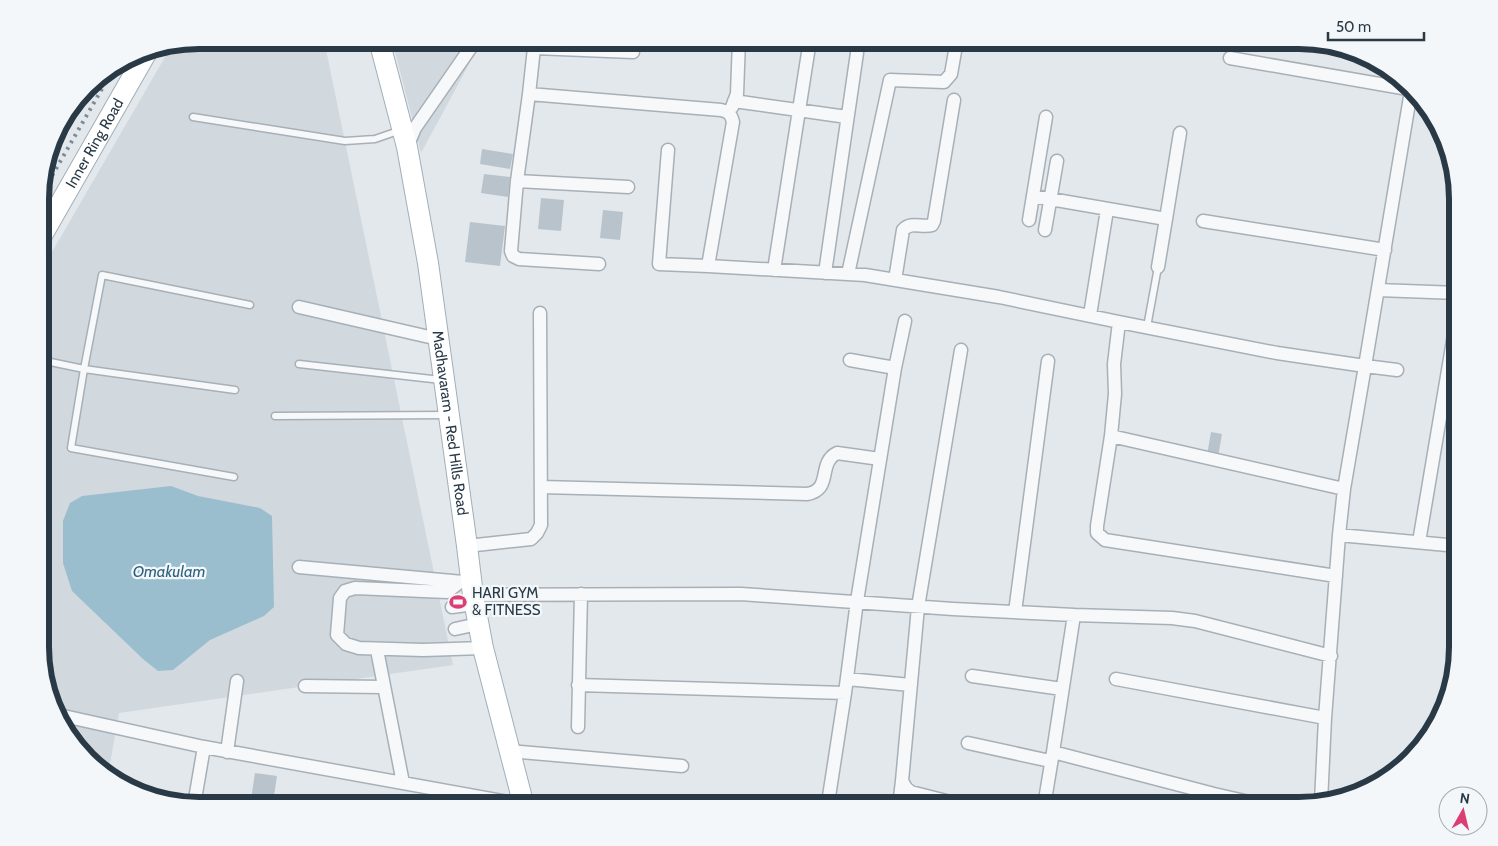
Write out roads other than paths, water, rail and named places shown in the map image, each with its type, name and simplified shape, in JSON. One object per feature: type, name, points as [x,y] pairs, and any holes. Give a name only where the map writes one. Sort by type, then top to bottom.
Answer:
[{"type":"main road","name":"Madhavaram - Red Hills Road","points":[[381,49],[404,138],[428,263],[467,546],[470,591],[522,797]]},
{"type":"main road","name":"Inner Ring Road","points":[[49,223],[142,60]]},
{"type":"street","points":[[404,138],[415,128],[470,49]]},
{"type":"street","points":[[534,49],[510,251],[513,256],[519,259],[599,264]]},
{"type":"street","points":[[559,49],[633,52]]},
{"type":"street","points":[[708,266],[733,122],[731,106],[737,94],[739,49]]},
{"type":"street","points":[[774,270],[798,110],[810,49]]},
{"type":"street","points":[[848,274],[890,80],[944,82],[951,74],[956,49]]},
{"type":"street","points":[[825,273],[857,53]]},
{"type":"street","points":[[1230,58],[1400,88]]},
{"type":"street","points":[[529,94],[798,110],[847,117]]},
{"type":"street","points":[[1321,795],[1339,535],[1344,489],[1385,250],[1408,96]]},
{"type":"street","points":[[895,280],[903,230],[910,225],[932,225],[934,221],[954,100]]},
{"type":"street","points":[[1029,220],[1046,117]]},
{"type":"street","points":[[1158,267],[1180,133]]},
{"type":"street","points":[[668,150],[659,264],[848,274],[895,280],[1000,297],[1277,353],[1397,370]]},
{"type":"street","points":[[1045,230],[1057,161]]},
{"type":"street","points":[[517,180],[628,187]]},
{"type":"street","points":[[1033,196],[1166,219]]},
{"type":"street","points":[[1090,315],[1107,210]]},
{"type":"street","points":[[1203,221],[1385,250]]},
{"type":"street","points":[[1378,290],[1449,293]]},
{"type":"street","points":[[299,307],[438,339]]},
{"type":"street","points":[[467,546],[531,539],[538,533],[541,525],[540,313]]},
{"type":"street","points":[[828,797],[845,693],[857,601],[895,368],[905,321]]},
{"type":"street","points":[[1119,322],[1114,364],[1115,394],[1111,436],[1097,526],[1097,533],[1100,537],[1105,540],[1336,576]]},
{"type":"street","points":[[899,797],[918,606],[961,350]]},
{"type":"street","points":[[850,360],[895,368]]},
{"type":"street","points":[[1015,612],[1048,361]]},
{"type":"street","points":[[1419,542],[1449,364]]},
{"type":"street","points":[[1111,436],[1344,489]]},
{"type":"street","points":[[541,487],[807,494],[813,493],[822,487],[830,457],[837,452],[880,459]]},
{"type":"street","points":[[1339,535],[1449,545]]},
{"type":"street","points":[[299,567],[470,591]]},
{"type":"street","points":[[483,648],[423,650],[359,648],[346,644],[337,635],[340,598],[344,591],[355,588],[446,592],[741,594],[1015,612],[1172,618],[1195,621],[1331,656]]},
{"type":"street","points":[[452,607],[470,591]]},
{"type":"street","points":[[578,726],[581,594]]},
{"type":"street","points":[[1045,797],[1074,615]]},
{"type":"street","points":[[455,629],[478,624]]},
{"type":"street","points":[[378,655],[403,783]]},
{"type":"street","points":[[972,676],[1062,688]]},
{"type":"street","points":[[847,679],[911,684]]},
{"type":"street","points":[[1116,679],[1326,718]]},
{"type":"street","points":[[227,752],[237,680]]},
{"type":"street","points":[[578,685],[845,693]]},
{"type":"street","points":[[305,686],[383,687]]},
{"type":"street","points":[[65,716],[204,748],[480,797]]},
{"type":"street","points":[[968,744],[1052,756],[1230,797]]},
{"type":"street","points":[[195,797],[204,748]]},
{"type":"street","points":[[510,752],[682,766]]},
{"type":"street","points":[[902,781],[911,792],[931,797]]},
{"type":"lane","points":[[193,118],[345,140],[404,138]]},
{"type":"lane","points":[[1147,328],[1158,267]]},
{"type":"lane","points":[[234,477],[71,448],[102,275],[250,305]]},
{"type":"lane","points":[[49,362],[84,369],[235,390]]},
{"type":"lane","points":[[299,364],[445,380]]},
{"type":"lane","points":[[275,416],[449,415]]},
{"type":"water","name":"Omakulam","points":[[171,486],[198,496],[260,508],[272,516],[274,607],[264,616],[210,640],[173,670],[158,671],[72,591],[63,563],[63,521],[70,503],[82,496]]},
{"type":"railway","points":[[50,179],[107,81]]},
{"type":"railway","points":[[64,133],[76,112]]},
{"type":"place","name":"HARI GYM & FITNESS","points":[[458,602]]}]
